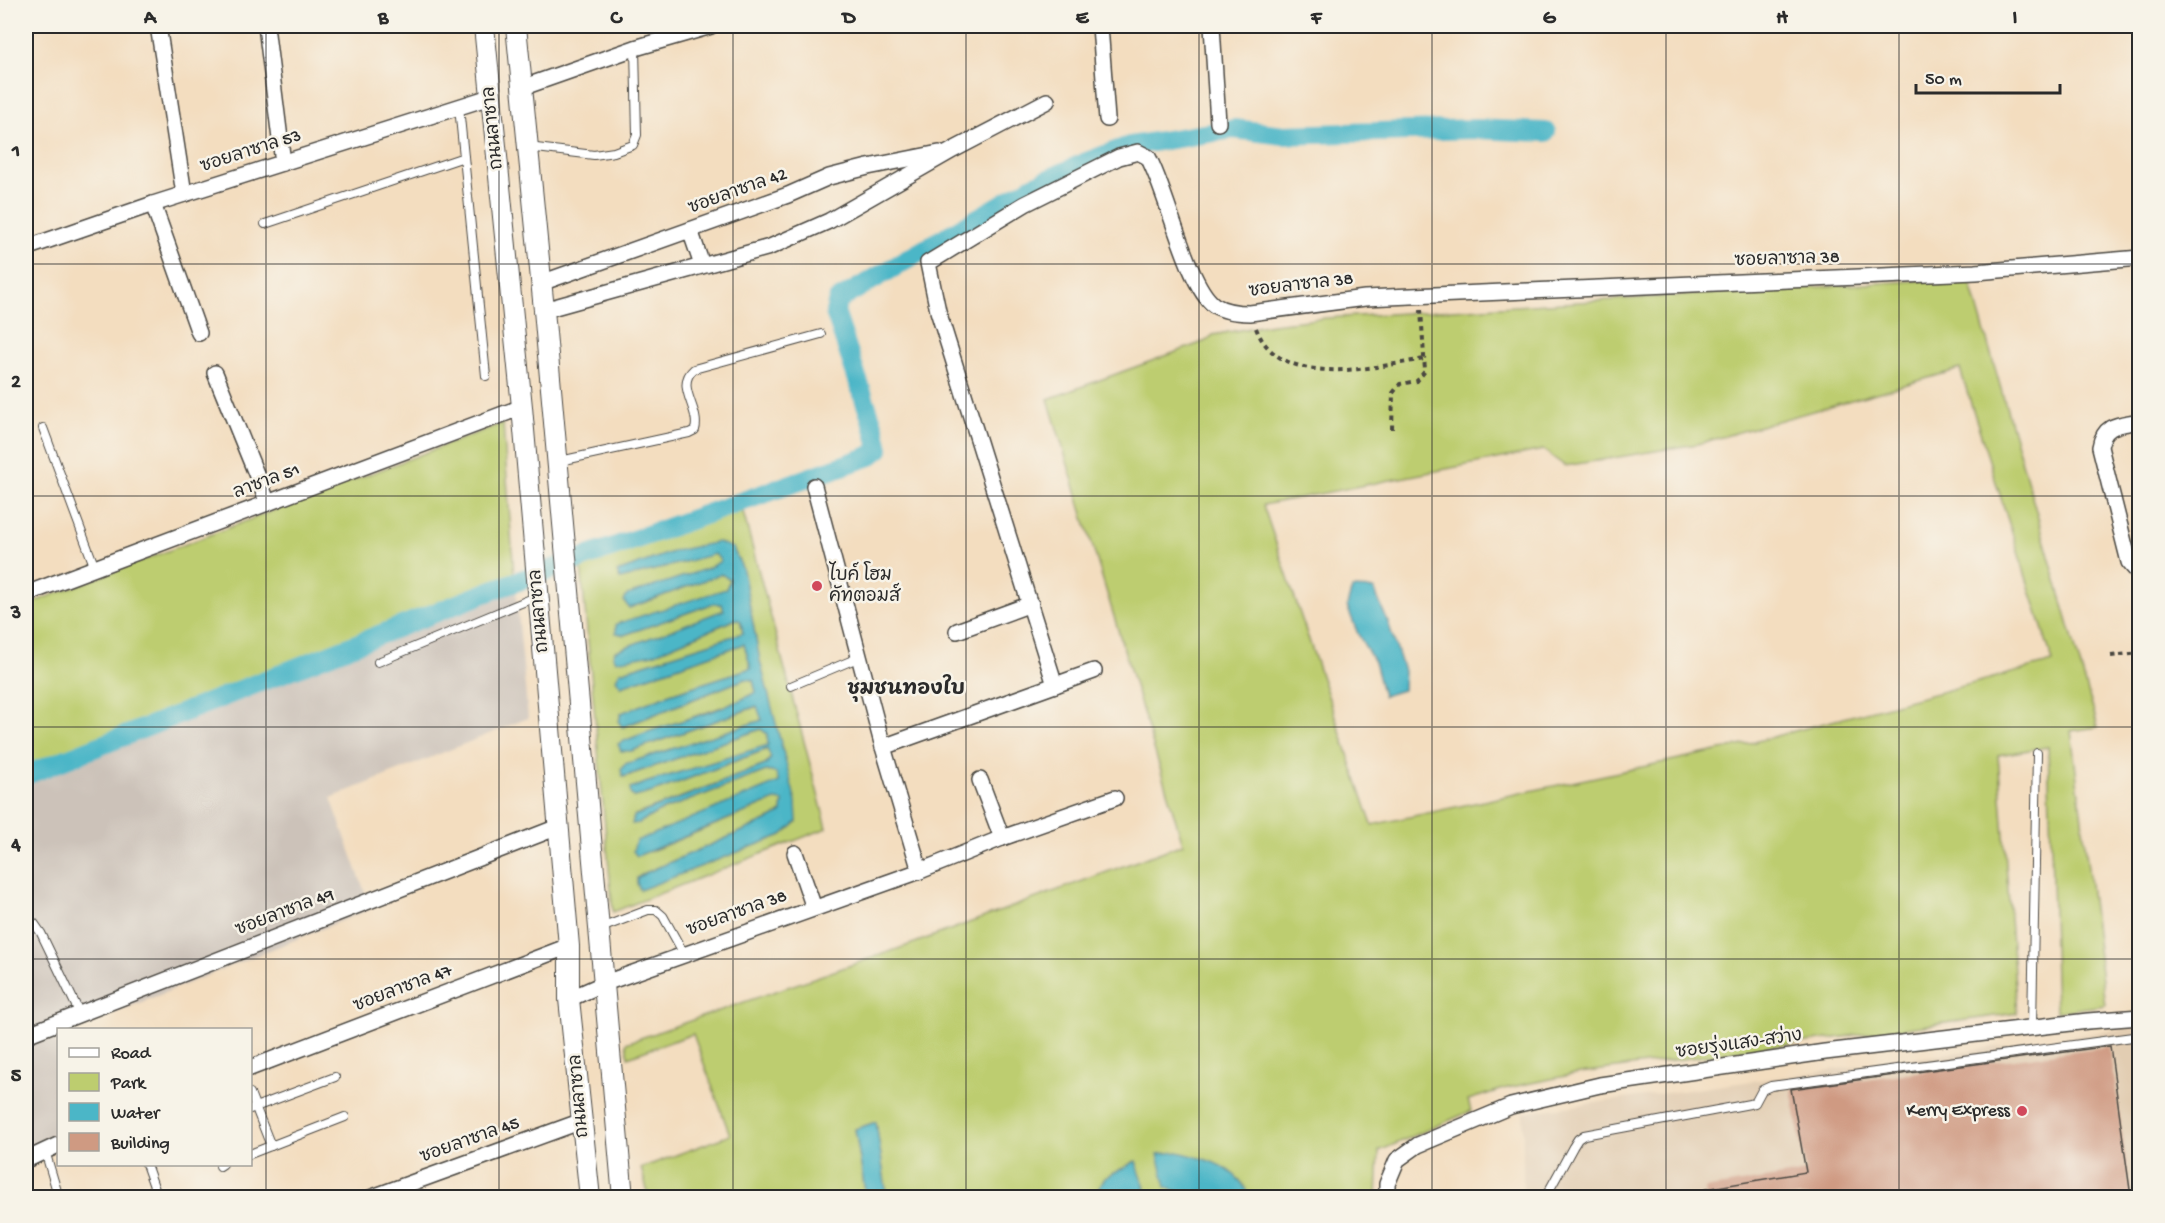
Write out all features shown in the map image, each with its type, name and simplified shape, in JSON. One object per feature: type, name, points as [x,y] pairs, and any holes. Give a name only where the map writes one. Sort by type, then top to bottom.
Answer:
[{"type":"street","points":[[266,26],[283,163]]},
{"type":"street","name":"ถนนลาซาล","points":[[484,26],[522,407],[569,946],[569,999],[590,1197]]},
{"type":"street","name":"ถนนลาซาล","points":[[516,26],[544,310],[623,1197]]},
{"type":"street","points":[[521,88],[635,48],[711,26]]},
{"type":"street","points":[[1100,26],[1107,118]]},
{"type":"street","points":[[1212,26],[1218,123]]},
{"type":"street","points":[[159,32],[184,194]]},
{"type":"street","name":"ซอยลาซาล 53","points":[[26,248],[153,204],[490,97]]},
{"type":"street","points":[[544,310],[770,247],[829,221],[953,150],[1047,101]]},
{"type":"street","name":"ซอยลาซาล 42","points":[[541,283],[788,195],[829,177],[953,150]]},
{"type":"street","name":"ซอยลาซาล 38","points":[[1055,685],[938,311],[927,263],[1025,204],[1119,157],[1138,152],[1148,157],[1197,284],[1214,305],[1231,312],[1250,313],[1365,298],[1976,272],[2139,258]]},
{"type":"street","points":[[153,204],[199,333]]},
{"type":"street","points":[[690,231],[702,265]]},
{"type":"street","points":[[214,373],[268,503]]},
{"type":"street","name":"ลาซาล 51","points":[[26,594],[522,407]]},
{"type":"street","points":[[2139,421],[2112,426],[2102,435],[2100,447],[2129,562],[2136,570],[2139,570]]},
{"type":"street","points":[[814,486],[882,747],[920,871]]},
{"type":"street","points":[[957,631],[1031,604]]},
{"type":"street","points":[[882,747],[1094,671]]},
{"type":"street","points":[[980,780],[1002,838]]},
{"type":"street","name":"ซอยลาซาล 38","points":[[569,999],[605,983],[920,871],[1002,838],[1114,798]]},
{"type":"street","name":"ซอยลาซาล 49","points":[[26,1035],[558,828]]},
{"type":"street","points":[[795,853],[814,908]]},
{"type":"street","name":"ซอยลาซาล 47","points":[[252,1067],[569,946]]},
{"type":"street","name":"ซอยรุ่งแสง-สว่าง","points":[[1388,1197],[1387,1184],[1397,1160],[1418,1145],[1511,1106],[1612,1083],[1825,1052],[2032,1027],[2139,1017]]},
{"type":"street","points":[[581,1097],[614,1091]]},
{"type":"street","name":"ซอยลาซาล 45","points":[[370,1197],[582,1121]]},
{"type":"street","points":[[26,1160],[52,1148]]},
{"type":"lane","points":[[527,147],[594,155],[614,152],[633,145],[637,135],[635,48]]},
{"type":"lane","points":[[459,107],[486,376]]},
{"type":"lane","points":[[265,224],[464,157]]},
{"type":"lane","points":[[557,462],[689,434],[695,430],[697,424],[685,384],[687,375],[694,369],[821,334]]},
{"type":"lane","points":[[43,428],[95,568]]},
{"type":"lane","points":[[378,662],[539,596]]},
{"type":"lane","points":[[791,686],[860,657]]},
{"type":"lane","points":[[2032,1027],[2037,753]]},
{"type":"lane","points":[[600,928],[648,910],[656,910],[663,916],[684,954]]},
{"type":"lane","points":[[26,923],[34,923],[41,933],[80,1014]]},
{"type":"lane","points":[[1545,1197],[1578,1139],[1584,1135],[1755,1103],[1762,1090],[1771,1086],[2138,1037],[2139,1063]]},
{"type":"lane","points":[[271,1146],[253,1108],[335,1077]]},
{"type":"lane","points":[[252,1153],[345,1117]]},
{"type":"lane","points":[[52,1148],[59,1197]]},
{"type":"lane","points":[[147,1166],[158,1197]]},
{"type":"path","points":[[1392,429],[1393,393],[1400,384],[1417,381],[1425,371],[1420,297]]},
{"type":"path","points":[[1250,313],[1259,337],[1268,350],[1290,364],[1343,372],[1425,359]]},
{"type":"path","points":[[2111,656],[2139,653]]},
{"type":"shaded area","points":[[515,582],[528,718],[331,798],[371,909],[77,1028],[57,1028],[55,1038],[57,1045],[57,1137],[26,1149],[26,783]]},
{"type":"shaded area","points":[[2139,1027],[2139,1197],[1523,1198],[1523,1113]]},
{"type":"green space","points":[[1928,280],[1970,281],[2098,727],[2071,731],[2105,1005],[2056,1012],[2048,747],[1998,755],[2017,1013],[1580,1073],[1507,1088],[1468,1100],[1471,1111],[1379,1151],[1377,1197],[1250,1197],[1240,1180],[1166,1187],[1193,1197],[1138,1197],[1146,1191],[1135,1161],[1105,1178],[1093,1197],[887,1197],[876,1122],[855,1129],[866,1197],[649,1197],[641,1168],[730,1135],[693,1034],[628,1057],[626,1043],[909,945],[1183,844],[1048,399],[1206,341],[1213,335],[1272,324],[1326,318]],"holes":[[[1960,369],[2053,662],[1735,747],[1372,825],[1263,505],[1543,450],[1565,466],[1697,444]]]},
{"type":"green space","points":[[503,423],[514,575],[26,768],[26,605]]},
{"type":"green space","points":[[742,508],[827,828],[613,912],[581,566]],"holes":[[[733,548],[743,570],[760,661],[797,822],[782,835],[640,889],[637,878],[645,873],[782,812],[783,801],[775,800],[649,852],[779,782],[776,773],[766,771],[658,812],[639,823],[635,815],[765,765],[771,757],[768,749],[635,797],[645,783],[769,745],[767,734],[761,729],[624,777],[621,770],[626,764],[762,720],[758,706],[631,751],[629,739],[739,701],[756,692],[753,680],[745,679],[623,727],[619,722],[621,713],[670,694],[751,668],[744,644],[621,686],[620,672],[743,633],[740,621],[737,619],[653,654],[613,656],[615,651],[724,611],[722,604],[712,604],[624,635],[726,589],[730,579],[721,574],[629,608],[722,562],[715,554],[699,557]]]},
{"type":"water","points":[[718,542],[733,548],[743,570],[760,661],[796,802],[797,822],[782,835],[640,890],[637,878],[645,873],[782,812],[783,801],[775,800],[637,856],[633,851],[636,841],[779,782],[776,773],[766,771],[632,824],[634,816],[765,765],[771,758],[767,749],[653,792],[635,797],[631,795],[630,789],[645,783],[768,745],[767,734],[761,729],[623,777],[621,770],[625,764],[762,720],[757,706],[631,751],[621,751],[618,744],[652,730],[723,707],[756,692],[753,680],[745,679],[622,727],[619,722],[621,713],[670,694],[751,668],[744,644],[621,686],[616,679],[620,672],[743,633],[741,621],[736,619],[653,654],[616,661],[613,656],[615,651],[724,610],[722,604],[712,604],[624,635],[616,633],[616,624],[726,589],[730,579],[721,574],[629,608],[624,601],[627,595],[706,569],[721,561],[715,554],[620,579],[617,572],[675,551]]},
{"type":"water","points":[[1352,588],[1374,589],[1404,671],[1403,690],[1383,696],[1374,662],[1358,634],[1347,606]]},
{"type":"water","points":[[876,1122],[887,1197],[866,1197],[855,1129]]},
{"type":"water","points":[[1178,1152],[1211,1162],[1227,1170],[1241,1183],[1250,1197],[1193,1197],[1166,1187],[1158,1154]]},
{"type":"water","points":[[1136,1161],[1146,1191],[1138,1197],[1093,1197],[1105,1178]]},
{"type":"building","points":[[2110,1046],[2131,1197],[1706,1197],[1705,1189],[1806,1172],[1791,1089]]},
{"type":"waterway","points":[[26,775],[490,591],[870,456],[879,449],[835,312],[838,300],[1033,186],[1086,162],[1129,146],[1234,129],[1284,135],[1474,129],[1546,132]]},
{"type":"place","name":"ไบค์ โฮม คัทตอมส์","points":[[817,586]]},
{"type":"place","name":"Kerry Express","points":[[2022,1111]]},
{"type":"district","name":"ชุมชนทองใบ","points":[[906,690]]}]
